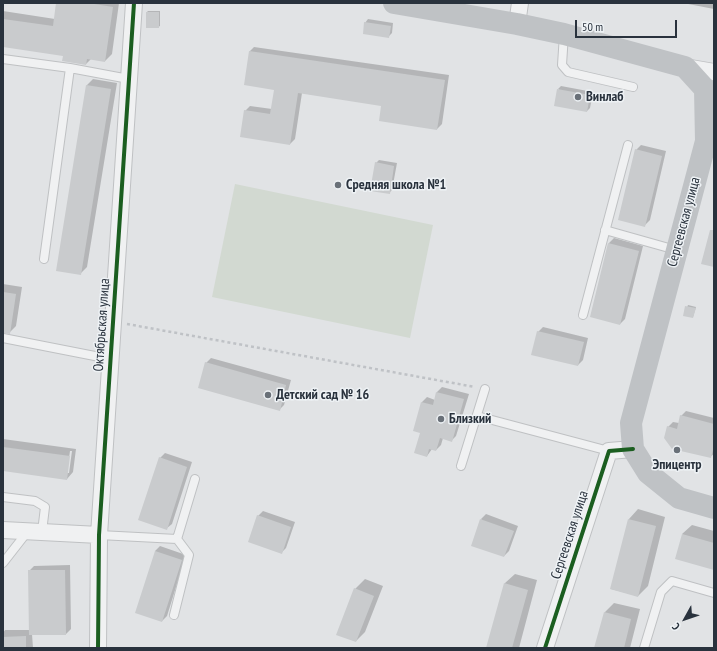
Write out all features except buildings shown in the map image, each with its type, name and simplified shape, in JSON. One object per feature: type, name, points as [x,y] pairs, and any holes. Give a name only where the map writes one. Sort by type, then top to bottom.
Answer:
[{"type":"main road","points":[[394,3],[518,13],[564,34],[685,67]]},
{"type":"main road","name":"Сергеевская улица","points":[[633,449],[631,422],[706,141],[705,89],[685,67]]},
{"type":"main road","points":[[633,449],[648,473],[679,498],[714,508]]},
{"type":"street","name":"Октябрьская улица","points":[[98,648],[99,535],[134,3]]},
{"type":"street","points":[[685,67],[714,72]]},
{"type":"street","points":[[609,451],[633,449]]},
{"type":"street","name":"Сергеевская улица","points":[[545,648],[609,451]]},
{"type":"street","points":[[3,530],[99,535]]},
{"type":"lane","points":[[564,34],[562,65],[568,72],[632,87]]},
{"type":"lane","points":[[3,59],[70,68],[129,79]]},
{"type":"lane","points":[[44,259],[70,68]]},
{"type":"lane","points":[[583,314],[628,145]]},
{"type":"lane","points":[[605,230],[677,250]]},
{"type":"lane","points":[[3,338],[110,358]]},
{"type":"lane","points":[[461,466],[478,416],[485,389]]},
{"type":"lane","points":[[478,416],[609,451]]},
{"type":"lane","points":[[177,539],[195,479]]},
{"type":"lane","points":[[3,497],[35,501],[46,507],[35,532],[3,563]]},
{"type":"lane","points":[[99,535],[177,539]]},
{"type":"lane","points":[[174,615],[189,555],[177,539]]},
{"type":"lane","points":[[644,648],[661,592],[672,581],[714,593]]},
{"type":"path","points":[[114,321],[485,389]]},
{"type":"shaded area","points":[[235,184],[433,225],[410,338],[212,297]]},
{"type":"cycle path","points":[[98,648],[99,535],[134,3]]},
{"type":"cycle path","points":[[545,648],[609,451],[633,449]]},
{"type":"place","name":"Винлаб","points":[[578,97]]},
{"type":"place","name":"Средняя школа №1","points":[[338,185]]},
{"type":"place","name":"Детский сад № 16","points":[[268,395]]},
{"type":"place","name":"Близкий","points":[[441,419]]},
{"type":"place","name":"Эпицентр","points":[[677,450]]}]
